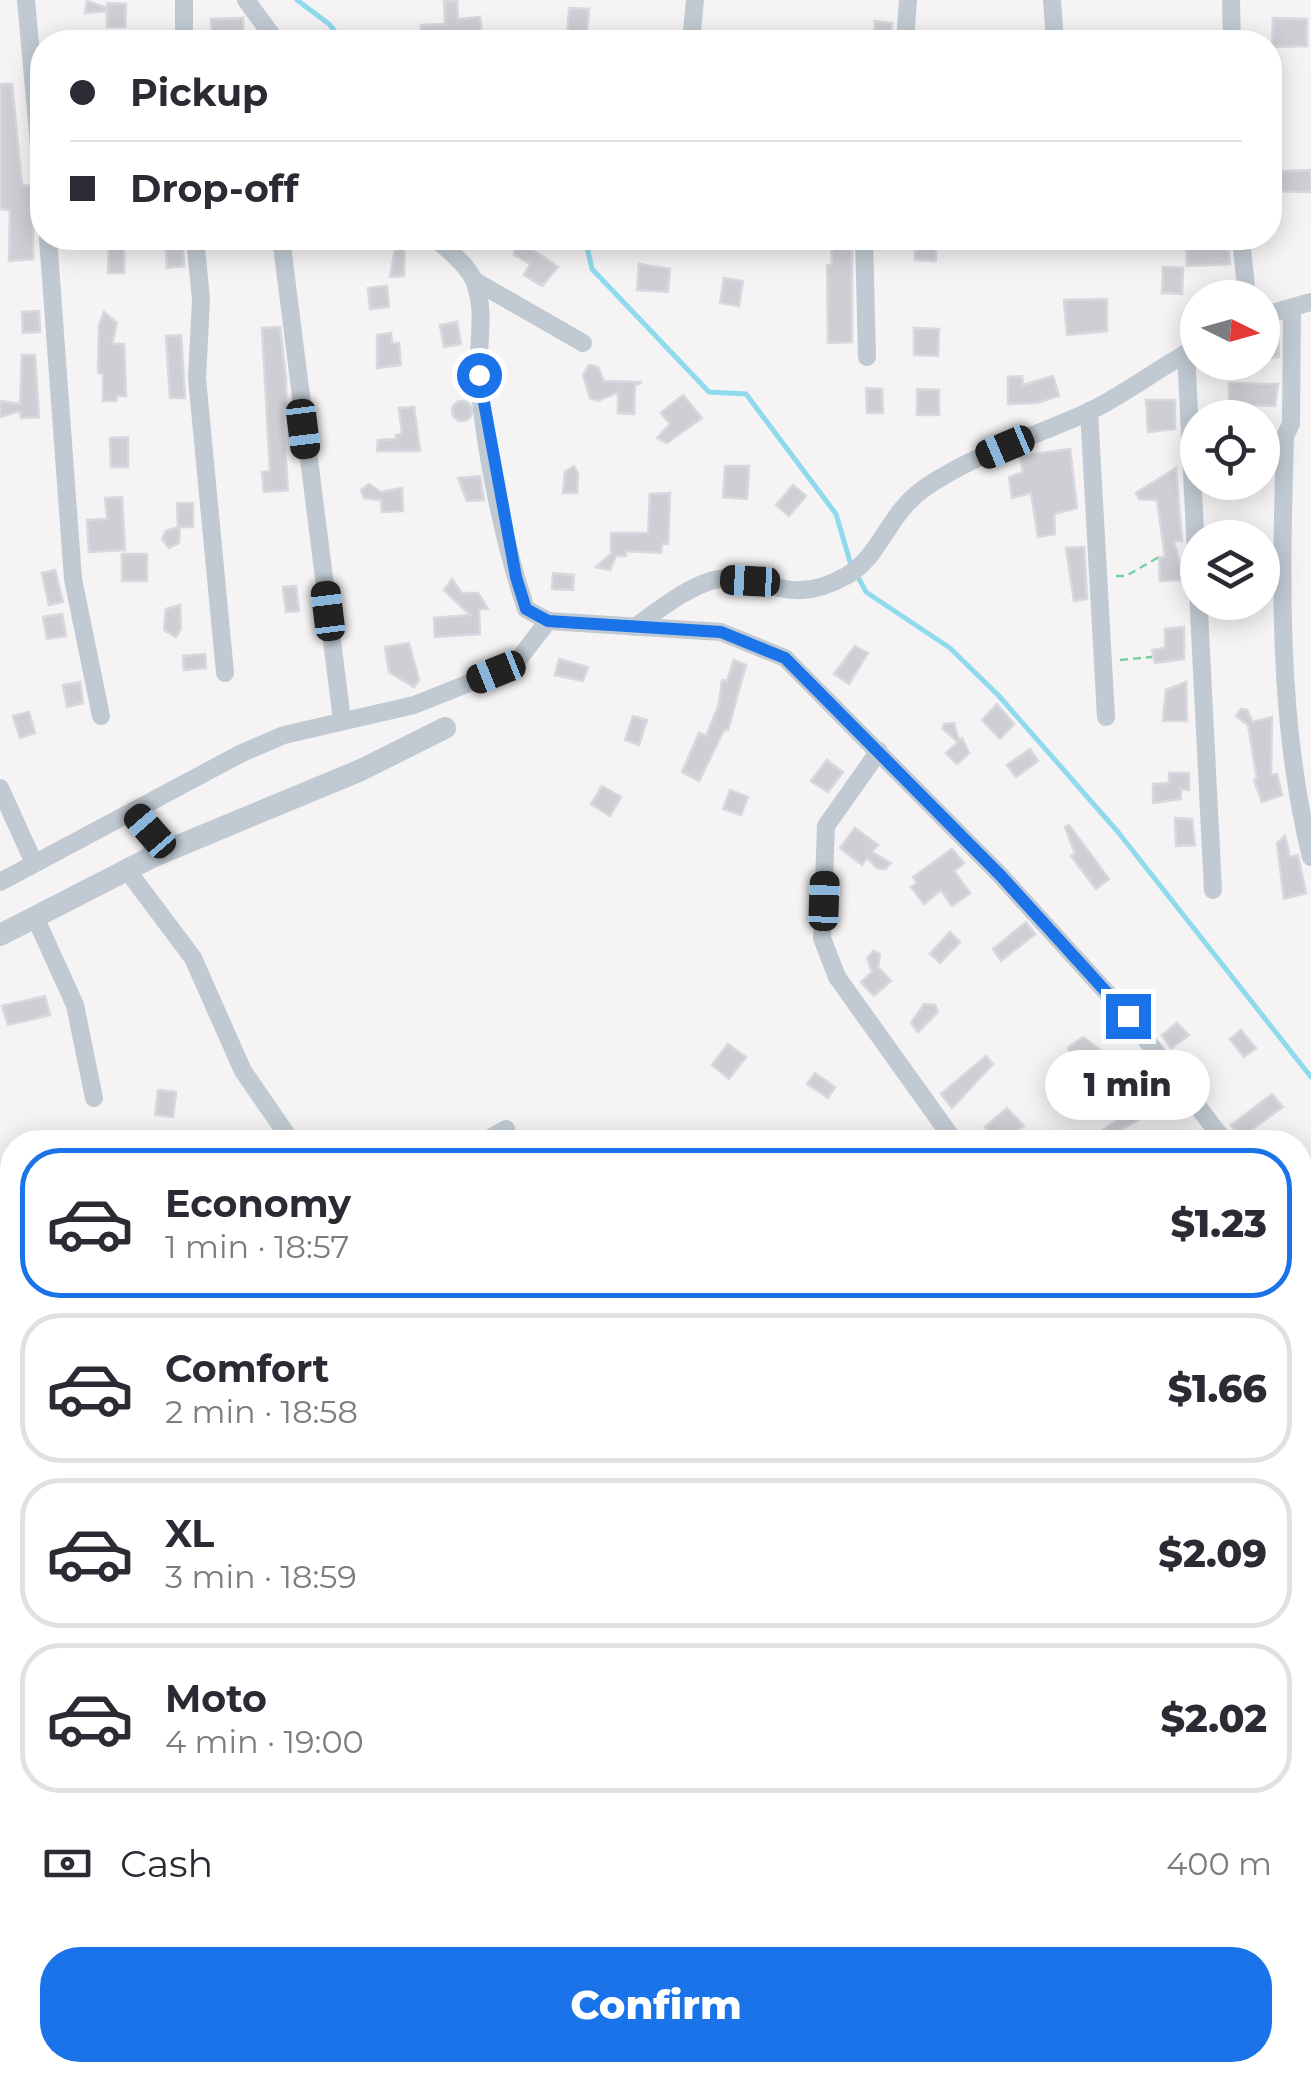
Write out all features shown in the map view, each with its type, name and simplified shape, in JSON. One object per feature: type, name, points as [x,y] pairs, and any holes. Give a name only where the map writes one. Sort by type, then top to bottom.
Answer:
[{"type":"street","points":[[26,0],[30,44]]},
{"type":"street","points":[[184,0],[184,30]]},
{"type":"street","points":[[246,0],[262,30]]},
{"type":"street","points":[[692,30],[695,0]]},
{"type":"street","points":[[906,30],[908,0]]},
{"type":"street","points":[[1052,0],[1054,30]]},
{"type":"street","points":[[1231,0],[1232,30]]},
{"type":"street","points":[[49,250],[73,580],[101,716]]},
{"type":"street","points":[[196,250],[201,299],[197,378],[226,673]]},
{"type":"street","points":[[283,250],[342,720]]},
{"type":"street","points":[[445,250],[475,281],[583,342]]},
{"type":"street","points":[[864,250],[867,357]]},
{"type":"street","points":[[1242,250],[1245,280]]},
{"type":"street","points":[[475,281],[481,322],[479,375],[516,577],[526,609],[548,621],[721,632],[785,658],[1001,876],[1128,1016],[1217,1130]]},
{"type":"street","points":[[1280,311],[1311,302]]},
{"type":"street","points":[[1292,308],[1291,424],[1285,436],[1282,547],[1286,694],[1297,799],[1311,857]]},
{"type":"street","points":[[635,626],[689,590],[716,579],[750,581],[793,594],[845,577],[864,564],[899,506],[928,485],[977,459],[1089,411],[1180,357]]},
{"type":"street","points":[[1193,380],[1213,890]]},
{"type":"street","points":[[1089,411],[1106,717]]},
{"type":"street","points":[[0,882],[242,753],[284,735],[414,704],[496,672],[518,660],[548,621]]},
{"type":"street","points":[[0,935],[154,856],[360,770],[445,728]]},
{"type":"street","points":[[879,751],[826,826],[822,938],[838,977],[945,1130]]},
{"type":"street","points":[[0,788],[34,864]]},
{"type":"street","points":[[133,812],[150,831],[154,856]]},
{"type":"street","points":[[127,870],[192,958],[243,1071],[284,1130]]},
{"type":"street","points":[[36,917],[75,1005],[94,1098]]},
{"type":"path","points":[[1100,576],[1126,576],[1159,556]]},
{"type":"path","points":[[1104,661],[1152,657]]},
{"type":"building","points":[[87,1],[107,8],[107,3],[126,4],[125,27],[107,27],[107,11],[85,13]]},
{"type":"building","points":[[444,1],[457,1],[458,19],[480,17],[482,30],[421,30],[421,25],[445,24]]},
{"type":"building","points":[[569,8],[589,9],[587,30],[568,30]]},
{"type":"building","points":[[243,18],[244,30],[211,30],[211,19]]},
{"type":"building","points":[[1273,18],[1307,19],[1307,46],[1282,47],[1282,30],[1273,30]]},
{"type":"building","points":[[875,21],[892,23],[892,30],[875,30]]},
{"type":"building","points":[[0,84],[12,84],[22,185],[30,186],[33,259],[9,261],[10,210],[0,209]]},
{"type":"building","points":[[1311,170],[1311,192],[1282,191],[1282,171]]},
{"type":"building","points":[[109,250],[124,250],[124,273],[108,273]]},
{"type":"building","points":[[166,250],[183,250],[184,266],[167,268]]},
{"type":"building","points":[[395,250],[405,250],[404,276],[390,277]]},
{"type":"building","points":[[515,250],[534,250],[558,267],[542,286],[524,275],[530,264],[514,255]]},
{"type":"building","points":[[831,250],[852,250],[852,342],[828,343],[827,265],[832,265]]},
{"type":"building","points":[[915,250],[936,250],[936,261],[915,260]]},
{"type":"building","points":[[1186,250],[1229,250],[1230,264],[1187,266]]},
{"type":"building","points":[[639,264],[670,269],[668,292],[637,290]]},
{"type":"building","points":[[1163,267],[1183,268],[1180,294],[1162,293]]},
{"type":"building","points":[[724,278],[743,281],[739,306],[720,303]]},
{"type":"building","points":[[387,286],[389,307],[370,309],[368,288]]},
{"type":"building","points":[[1107,299],[1107,331],[1067,335],[1064,300]]},
{"type":"building","points":[[39,311],[40,332],[23,333],[22,312]]},
{"type":"building","points":[[104,312],[117,323],[112,344],[124,344],[126,396],[117,396],[116,401],[103,401],[103,374],[98,373],[99,325]]},
{"type":"building","points":[[457,322],[461,344],[444,347],[440,325]]},
{"type":"building","points":[[280,327],[286,379],[286,407],[282,408],[288,490],[264,492],[262,472],[270,471],[262,328]]},
{"type":"building","points":[[914,328],[939,329],[938,356],[914,355]]},
{"type":"building","points":[[391,333],[392,343],[399,343],[401,365],[377,368],[377,335]]},
{"type":"building","points":[[181,335],[185,398],[170,398],[166,336]]},
{"type":"building","points":[[22,355],[35,355],[39,417],[21,418],[20,411],[0,417],[0,401],[20,404]]},
{"type":"building","points":[[589,365],[598,367],[604,381],[642,382],[635,385],[634,414],[618,413],[618,392],[598,401],[590,398],[583,375]]},
{"type":"building","points":[[1022,376],[1023,385],[1053,376],[1059,396],[1037,403],[1008,404],[1008,377]]},
{"type":"building","points":[[1229,383],[1278,384],[1276,400],[1229,400]]},
{"type":"building","points":[[866,388],[882,389],[883,413],[867,413]]},
{"type":"building","points":[[917,389],[939,390],[939,415],[917,415]]},
{"type":"building","points":[[683,395],[702,418],[667,443],[657,438],[670,424],[661,413]]},
{"type":"building","points":[[1146,400],[1175,400],[1175,429],[1148,432]]},
{"type":"building","points":[[458,401],[466,401],[472,411],[466,421],[458,421],[452,415],[452,407]]},
{"type":"building","points":[[414,407],[420,451],[377,451],[378,440],[397,439],[396,435],[402,434],[399,408]]},
{"type":"building","points":[[128,437],[128,467],[111,467],[110,438]]},
{"type":"building","points":[[1070,449],[1077,508],[1054,514],[1055,534],[1038,537],[1031,493],[1012,498],[1009,477],[1023,472],[1020,456]]},
{"type":"building","points":[[574,466],[578,473],[577,493],[563,493],[565,472]]},
{"type":"building","points":[[725,466],[749,466],[747,499],[723,497]]},
{"type":"building","points":[[1176,468],[1180,541],[1174,541],[1180,580],[1160,581],[1159,557],[1165,557],[1157,500],[1139,499],[1136,493]]},
{"type":"building","points":[[480,476],[484,500],[467,501],[458,478]]},
{"type":"building","points":[[369,484],[381,492],[402,488],[403,511],[382,512],[381,500],[364,498],[361,490]]},
{"type":"building","points":[[793,485],[806,496],[789,516],[776,505]]},
{"type":"building","points":[[670,493],[668,544],[662,544],[661,553],[626,551],[626,556],[616,556],[610,570],[596,567],[611,554],[611,533],[648,533],[650,494]]},
{"type":"building","points":[[122,497],[125,550],[89,552],[87,520],[107,519],[105,498]]},
{"type":"building","points":[[177,503],[193,503],[193,527],[180,527],[179,543],[169,548],[162,539],[166,531],[178,527]]},
{"type":"building","points":[[1084,547],[1087,599],[1074,601],[1066,548]]},
{"type":"building","points":[[122,554],[147,554],[147,581],[122,581]]},
{"type":"building","points":[[55,570],[63,602],[49,605],[42,573]]},
{"type":"building","points":[[553,573],[574,575],[573,590],[552,589]]},
{"type":"building","points":[[452,579],[462,593],[478,593],[488,609],[479,609],[480,634],[435,637],[434,618],[470,615],[444,590]]},
{"type":"building","points":[[296,586],[299,611],[286,612],[283,587]]},
{"type":"building","points":[[180,605],[181,628],[176,637],[164,630],[166,609]]},
{"type":"building","points":[[62,614],[66,636],[47,639],[43,617]]},
{"type":"building","points":[[1184,627],[1184,659],[1155,663],[1152,650],[1165,648],[1165,629]]},
{"type":"building","points":[[409,643],[419,680],[414,687],[389,672],[385,647]]},
{"type":"building","points":[[855,646],[868,653],[849,684],[834,674]]},
{"type":"building","points":[[205,654],[206,668],[184,670],[183,656]]},
{"type":"building","points":[[559,659],[588,667],[583,681],[555,675]]},
{"type":"building","points":[[734,660],[746,665],[728,730],[724,730],[699,781],[682,772],[699,733],[706,736],[719,704],[722,680],[727,681]]},
{"type":"building","points":[[80,682],[83,703],[67,707],[63,685]]},
{"type":"building","points":[[1186,682],[1187,721],[1163,721],[1166,690]]},
{"type":"building","points":[[997,704],[1014,724],[1000,739],[982,720]]},
{"type":"building","points":[[1241,709],[1247,710],[1253,722],[1272,717],[1271,775],[1277,774],[1282,795],[1262,802],[1254,780],[1257,779],[1248,725],[1236,716]]},
{"type":"building","points":[[29,712],[35,733],[20,738],[13,716]]},
{"type":"building","points":[[633,716],[647,720],[639,745],[625,740]]},
{"type":"building","points":[[954,723],[959,740],[962,738],[969,753],[957,764],[946,753],[958,742],[943,729],[944,724]]},
{"type":"building","points":[[1030,749],[1038,761],[1016,777],[1007,765]]},
{"type":"building","points":[[827,760],[843,772],[828,792],[811,781]]},
{"type":"building","points":[[1169,773],[1189,773],[1189,790],[1181,789],[1181,799],[1153,803],[1153,784],[1169,783]]},
{"type":"building","points":[[602,786],[621,797],[610,816],[591,804]]},
{"type":"building","points":[[730,790],[748,797],[741,815],[723,809]]},
{"type":"building","points":[[1175,818],[1192,819],[1195,845],[1176,846]]},
{"type":"building","points":[[1069,825],[1109,879],[1096,889],[1071,856],[1075,853],[1065,827]]},
{"type":"building","points":[[855,828],[878,845],[872,852],[891,863],[885,869],[877,868],[867,858],[862,865],[840,848]]},
{"type":"building","points":[[1285,836],[1290,857],[1298,855],[1306,893],[1284,899],[1277,843]]},
{"type":"building","points":[[952,849],[964,863],[954,871],[970,893],[952,906],[941,890],[924,904],[911,887],[917,883],[913,877]]},
{"type":"building","points":[[1026,922],[1035,934],[1001,961],[993,949]]},
{"type":"building","points":[[950,932],[960,942],[940,963],[930,954]]},
{"type":"building","points":[[873,951],[880,954],[878,967],[891,981],[874,996],[861,982],[872,972],[867,958]]},
{"type":"building","points":[[45,996],[50,1015],[8,1025],[2,1006]]},
{"type":"building","points":[[924,1004],[935,1005],[938,1012],[918,1032],[911,1023]]},
{"type":"building","points":[[1177,1023],[1189,1035],[1171,1048],[1162,1035]]},
{"type":"building","points":[[1241,1030],[1256,1048],[1244,1057],[1230,1039]]},
{"type":"building","points":[[1083,1037],[1102,1051],[1079,1072],[1068,1048]]},
{"type":"building","points":[[728,1044],[746,1057],[729,1079],[712,1065]]},
{"type":"building","points":[[986,1056],[993,1064],[952,1108],[941,1094]]},
{"type":"building","points":[[815,1073],[835,1087],[828,1098],[807,1084]]},
{"type":"building","points":[[158,1090],[176,1092],[173,1117],[155,1115]]},
{"type":"building","points":[[1272,1094],[1283,1107],[1251,1130],[1234,1130],[1231,1125]]},
{"type":"building","points":[[1149,1097],[1156,1110],[1120,1130],[1103,1130]]},
{"type":"building","points":[[1007,1108],[1024,1126],[1018,1130],[985,1127]]},
{"type":"waterway","points":[[297,0],[334,30]]},
{"type":"waterway","points":[[588,250],[592,269],[709,392],[746,394],[836,514],[851,565]]},
{"type":"waterway","points":[[857,575],[866,592],[950,648],[999,696],[1118,832],[1311,1077]]},
{"type":"route","points":[[479,375],[490,449],[526,609],[548,621],[721,632],[785,658],[1001,876],[1128,1016]]}]
